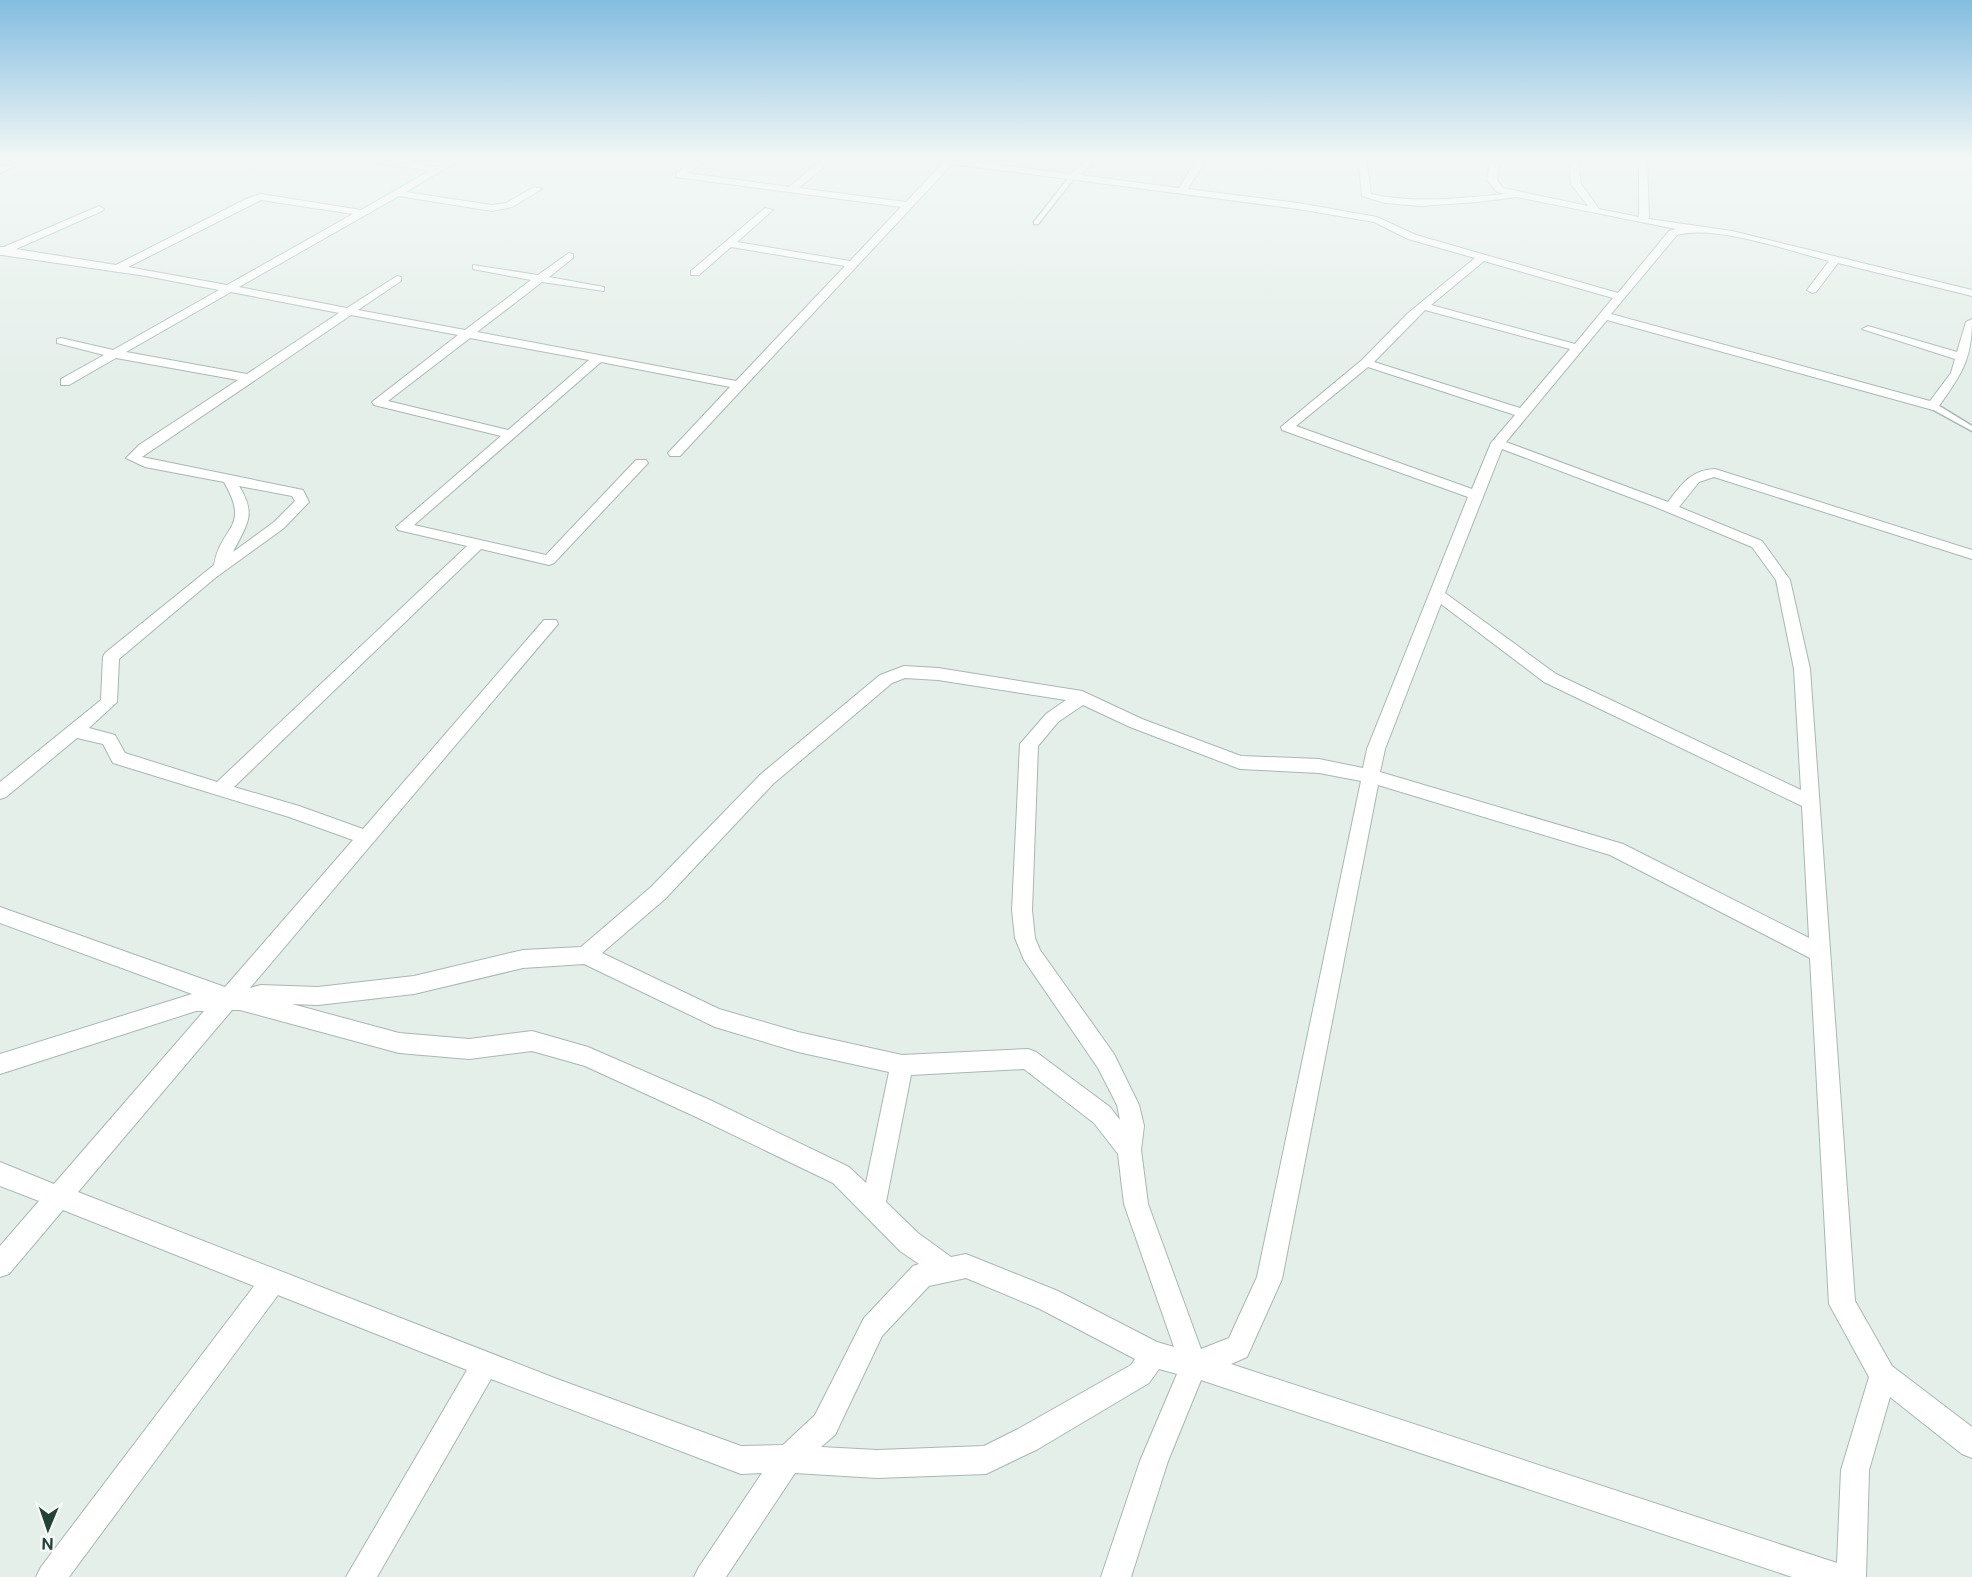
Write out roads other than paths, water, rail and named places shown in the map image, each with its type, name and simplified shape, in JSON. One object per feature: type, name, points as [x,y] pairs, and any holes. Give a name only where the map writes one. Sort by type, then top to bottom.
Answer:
[{"type":"street","points":[[1,251],[44,233]]},
{"type":"street","points":[[116,269],[187,233]]},
{"type":"street","points":[[65,382],[327,233]]},
{"type":"street","points":[[696,273],[743,233]]},
{"type":"street","points":[[675,453],[882,233]]},
{"type":"street","points":[[1404,233],[1621,297]]},
{"type":"street","points":[[1194,1365],[1238,1348],[1269,1279],[1376,749],[1498,443],[1675,233]]},
{"type":"street","points":[[1723,233],[1972,293]]},
{"type":"street","points":[[730,244],[852,264]]},
{"type":"street","points":[[1,251],[229,288],[738,385]]},
{"type":"street","points":[[511,434],[378,402],[569,256]]},
{"type":"street","points":[[1476,495],[1287,427],[1366,363],[1423,306],[1483,257]]},
{"type":"street","points":[[1812,290],[1834,260]]},
{"type":"street","points":[[477,267],[600,289]]},
{"type":"street","points":[[0,792],[109,702],[111,657],[221,567],[279,525],[302,502],[298,493],[150,464],[133,458],[144,448],[397,279]]},
{"type":"street","points":[[1423,306],[1578,348]]},
{"type":"street","points":[[1606,316],[1933,406],[1957,373],[1972,322]]},
{"type":"street","points":[[1868,329],[1962,357]]},
{"type":"street","points":[[61,341],[115,354],[248,378]]},
{"type":"street","points":[[598,358],[403,527],[549,560],[641,463]]},
{"type":"street","points":[[1366,363],[1523,413]]},
{"type":"street","points":[[1498,443],[1671,508],[1757,544],[1783,580],[1802,669],[1842,1304],[1883,1376],[1972,1444]]},
{"type":"street","points":[[1671,508],[1695,478],[1702,473],[1715,474],[1972,555]]},
{"type":"street","points":[[221,567],[222,556],[242,523],[242,505],[228,478]]},
{"type":"street","points":[[220,790],[478,544]]},
{"type":"street","points":[[1437,594],[1550,678],[1811,803]]},
{"type":"street","points":[[0,1265],[230,1001],[549,624]]},
{"type":"street","points":[[586,955],[658,893],[767,779],[886,679],[904,672],[938,674],[1082,697],[1136,723],[1240,762],[1319,766],[1370,776],[1616,849],[1821,954]]},
{"type":"street","points":[[1082,697],[1052,718],[1029,744],[1022,910],[1026,938],[1031,954],[1111,1069],[1125,1095],[1132,1122],[1129,1150],[1136,1204],[1194,1365],[1154,1461],[1116,1577]]},
{"type":"street","points":[[74,731],[109,739],[119,758],[149,769],[293,811],[367,838]]},
{"type":"street","points":[[0,915],[230,1001],[321,1021],[399,1043],[469,1049],[532,1041],[588,1058],[702,1108],[841,1175],[909,1242],[948,1270]]},
{"type":"street","points":[[0,1064],[196,1002],[230,1001],[261,994],[318,996],[414,985],[523,959],[586,955],[715,1017],[798,1042],[902,1065],[1028,1059],[1102,1115],[1129,1150]]},
{"type":"street","points":[[873,1206],[902,1065]]},
{"type":"street","points":[[0,1174],[485,1364],[741,1460],[788,1459],[878,1464],[986,1460],[1028,1439],[1140,1374],[1153,1354]]},
{"type":"street","points":[[709,1577],[788,1459],[825,1425],[873,1327],[922,1275],[966,1266],[1028,1292],[1153,1354],[1194,1365],[1836,1577]]},
{"type":"street","points":[[51,1577],[273,1282]]},
{"type":"street","points":[[362,1577],[485,1364]]},
{"type":"street","points":[[1851,1577],[1855,1470],[1883,1376]]},
{"type":"lane","points":[[1933,406],[1972,429]]}]
